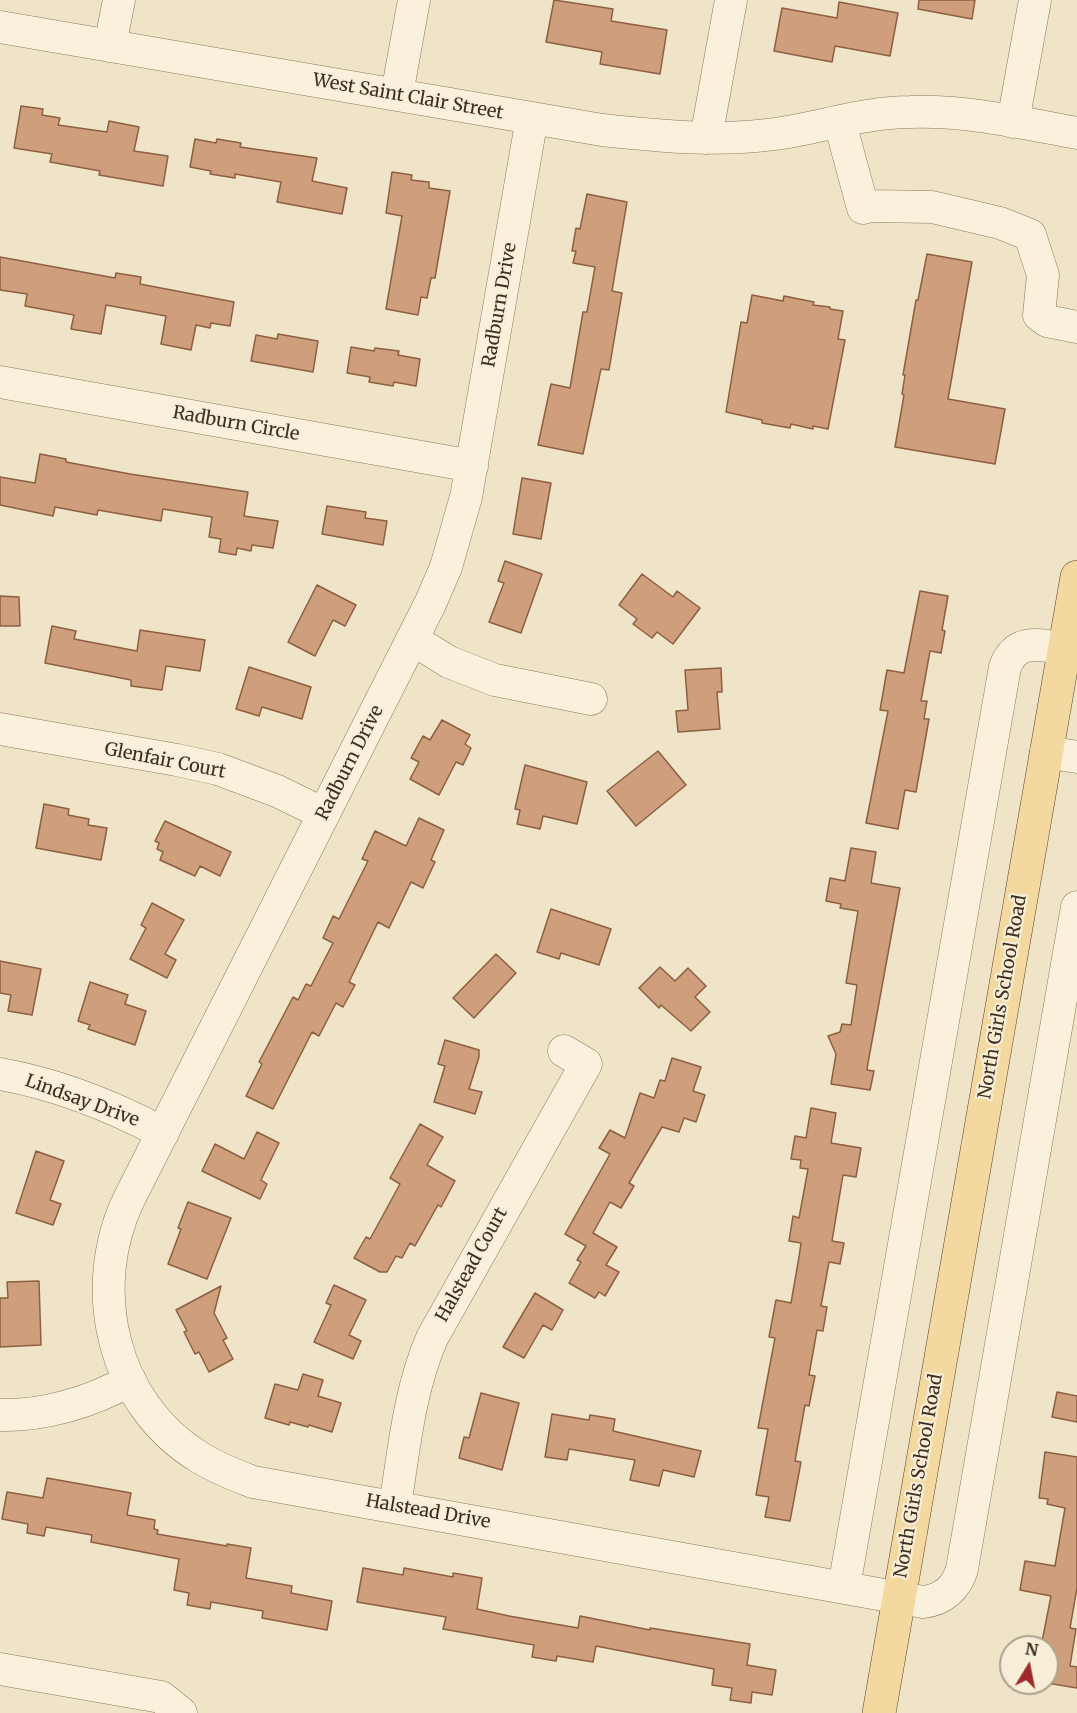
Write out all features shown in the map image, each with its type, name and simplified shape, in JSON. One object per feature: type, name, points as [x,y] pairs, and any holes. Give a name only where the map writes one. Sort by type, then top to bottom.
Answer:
[{"type":"main road","name":"North Girls School Road","points":[[898,1597],[1062,754],[1065,649],[1077,578]]},
{"type":"main road","points":[[879,1713],[898,1597]]},
{"type":"street","points":[[110,46],[119,0]]},
{"type":"street","points":[[397,94],[414,0]]},
{"type":"street","points":[[706,138],[731,0]]},
{"type":"street","points":[[1013,122],[1035,0]]},
{"type":"street","name":"West Saint Clair Street","points":[[0,27],[602,130],[706,138],[764,135],[912,111],[960,113],[1077,133]]},
{"type":"street","name":"Radburn Drive","points":[[130,1380],[112,1332],[108,1300],[109,1269],[121,1218],[446,567],[459,527],[472,466],[532,118]]},
{"type":"street","points":[[840,123],[863,208],[871,206],[932,207],[1000,223],[1030,235],[1043,275],[1039,315],[1047,321],[1077,327]]},
{"type":"street","name":"Radburn Circle","points":[[0,382],[472,466]]},
{"type":"street","points":[[412,639],[449,662],[495,680],[591,699]]},
{"type":"street","points":[[844,1587],[1005,667],[1014,652],[1022,646],[1036,644],[1065,649]]},
{"type":"street","name":"Glenfair Court","points":[[0,729],[218,769],[277,790],[324,814]]},
{"type":"street","name":"North Girls School Road","points":[[898,1597],[929,1601],[946,1594],[960,1575],[1077,907]]},
{"type":"street","name":"Halstead Court","points":[[395,1506],[414,1394],[432,1338],[586,1064],[564,1051]]},
{"type":"street","name":"Lindsay Drive","points":[[0,1074],[47,1085],[116,1109],[163,1133]]},
{"type":"street","points":[[0,1415],[14,1416],[54,1409],[102,1393],[130,1380]]},
{"type":"street","name":"Halstead Drive","points":[[130,1380],[146,1406],[165,1430],[197,1456],[225,1471],[253,1482],[898,1597]]},
{"type":"street","points":[[0,1670],[161,1697],[181,1713]]},
{"type":"building","points":[[554,0],[613,9],[611,21],[667,30],[660,74],[600,64],[602,52],[546,42]]},
{"type":"building","points":[[919,0],[975,0],[972,19],[918,9]]},
{"type":"building","points":[[839,2],[898,13],[890,56],[835,46],[832,62],[774,51],[782,8],[837,18]]},
{"type":"building","points":[[21,106],[43,109],[42,115],[60,118],[58,125],[107,132],[109,121],[139,127],[134,151],[168,156],[163,186],[99,175],[100,171],[50,162],[52,154],[14,148]]},
{"type":"building","points":[[195,139],[216,143],[217,139],[241,143],[240,147],[317,158],[312,181],[347,188],[342,214],[277,202],[281,182],[235,174],[235,178],[210,174],[211,171],[190,167]]},
{"type":"building","points":[[392,172],[412,175],[411,180],[429,182],[429,188],[450,191],[435,278],[431,278],[427,298],[421,297],[418,315],[386,309],[402,216],[386,213]]},
{"type":"building","points":[[587,194],[627,202],[612,291],[622,293],[609,370],[601,369],[583,454],[538,445],[551,384],[570,388],[583,312],[587,312],[595,267],[573,263],[576,251],[572,251],[576,228],[580,229]]},
{"type":"building","points":[[927,254],[972,262],[948,399],[1005,409],[995,464],[895,447],[904,395],[902,394],[905,375],[903,375],[916,300],[918,300]]},
{"type":"building","points":[[0,257],[115,278],[116,273],[141,277],[140,284],[234,302],[230,326],[211,323],[210,328],[196,325],[191,350],[161,344],[166,316],[106,305],[101,334],[71,329],[74,315],[25,306],[27,294],[0,290]]},
{"type":"building","points":[[752,295],[783,301],[784,296],[843,311],[838,339],[845,340],[828,429],[813,426],[813,429],[791,424],[790,428],[762,423],[762,420],[726,412],[741,322],[747,323]]},
{"type":"building","points":[[278,334],[318,341],[313,372],[251,361],[256,335],[277,339]]},
{"type":"building","points":[[351,347],[374,351],[375,348],[399,351],[398,355],[420,359],[416,386],[394,382],[393,386],[369,382],[370,377],[347,373]]},
{"type":"building","points":[[40,454],[66,459],[66,462],[130,474],[248,492],[244,516],[278,521],[273,548],[252,545],[251,551],[237,548],[236,555],[219,552],[221,539],[209,537],[212,517],[163,509],[161,521],[98,510],[97,515],[55,507],[53,516],[0,505],[0,477],[35,483]]},
{"type":"building","points":[[522,478],[551,483],[541,539],[513,534]]},
{"type":"building","points":[[327,506],[366,512],[365,518],[387,521],[383,545],[322,534]]},
{"type":"building","points":[[505,561],[542,574],[521,633],[489,622],[504,583],[498,581]]},
{"type":"building","points":[[642,574],[673,597],[677,591],[700,608],[673,644],[657,632],[652,638],[633,624],[637,619],[619,605]]},
{"type":"building","points":[[317,585],[356,605],[345,626],[333,620],[315,656],[288,642]]},
{"type":"building","points":[[920,591],[948,596],[942,630],[945,631],[941,653],[930,651],[921,701],[927,701],[924,719],[929,719],[916,792],[905,790],[898,829],[866,823],[888,711],[880,710],[887,670],[904,673]]},
{"type":"building","points":[[0,596],[19,597],[20,626],[0,626]]},
{"type":"building","points":[[52,626],[76,631],[74,639],[137,651],[140,630],[205,640],[200,671],[166,666],[162,690],[131,686],[131,680],[45,663]]},
{"type":"building","points":[[249,667],[311,687],[302,719],[262,707],[259,716],[236,709]]},
{"type":"building","points":[[721,668],[722,692],[717,692],[720,729],[678,732],[676,711],[688,710],[685,670]]},
{"type":"building","points":[[442,720],[470,735],[465,744],[471,748],[463,765],[456,762],[439,795],[410,779],[419,762],[411,758],[423,736],[430,740]]},
{"type":"building","points":[[658,751],[686,785],[636,826],[607,791]]},
{"type":"building","points":[[525,765],[587,782],[577,824],[543,816],[540,829],[517,824],[520,810],[515,809]]},
{"type":"building","points":[[44,804],[69,809],[68,815],[89,819],[88,825],[107,828],[101,860],[36,848]]},
{"type":"building","points":[[419,818],[444,830],[431,860],[435,862],[423,888],[411,882],[389,928],[378,922],[349,982],[355,985],[343,1007],[336,1003],[319,1036],[312,1032],[273,1109],[246,1096],[262,1064],[259,1062],[293,997],[298,1000],[306,984],[311,986],[333,943],[323,938],[333,916],[339,919],[368,861],[362,859],[375,831],[406,846]]},
{"type":"building","points":[[165,821],[231,852],[220,876],[200,866],[195,876],[160,860],[163,852],[157,849],[159,843],[155,841]]},
{"type":"building","points":[[851,848],[876,852],[871,883],[900,888],[868,1063],[867,1070],[874,1071],[870,1090],[831,1084],[836,1054],[828,1036],[840,1032],[842,1024],[851,1025],[857,985],[846,983],[858,911],[840,908],[841,904],[826,901],[830,878],[845,881]]},
{"type":"building","points":[[152,903],[184,920],[165,954],[176,960],[167,978],[130,959],[146,928],[141,925]]},
{"type":"building","points":[[551,909],[611,929],[599,965],[561,953],[559,959],[537,952]]},
{"type":"building","points":[[496,954],[516,973],[474,1018],[453,998]]},
{"type":"building","points":[[0,961],[41,969],[32,1015],[8,1011],[11,995],[0,993]]},
{"type":"building","points":[[660,967],[675,981],[688,968],[706,986],[695,997],[710,1012],[691,1031],[661,1005],[659,1008],[639,988]]},
{"type":"building","points":[[90,982],[128,995],[125,1004],[146,1011],[135,1045],[88,1029],[90,1025],[78,1021]]},
{"type":"building","points":[[445,1040],[479,1050],[469,1089],[482,1092],[475,1114],[434,1102],[445,1066],[438,1064]]},
{"type":"building","points":[[672,1058],[701,1067],[693,1091],[705,1095],[696,1122],[684,1118],[679,1132],[662,1127],[629,1183],[634,1186],[621,1208],[610,1202],[593,1233],[617,1247],[606,1265],[619,1272],[605,1296],[599,1292],[595,1298],[569,1283],[581,1262],[577,1260],[586,1246],[565,1234],[610,1154],[599,1148],[610,1130],[625,1138],[640,1093],[654,1098],[660,1080],[665,1081]]},
{"type":"building","points":[[811,1108],[836,1113],[831,1143],[861,1148],[856,1177],[843,1175],[832,1241],[844,1243],[840,1264],[829,1262],[821,1306],[827,1307],[823,1331],[817,1330],[809,1375],[815,1376],[809,1406],[805,1405],[795,1461],[801,1462],[790,1521],[765,1517],[769,1497],[756,1495],[768,1429],[758,1428],[775,1338],[769,1337],[776,1300],[791,1303],[799,1257],[801,1243],[789,1241],[793,1216],[799,1218],[808,1169],[800,1168],[801,1160],[791,1159],[795,1136],[806,1138]]},
{"type":"building","points":[[420,1124],[443,1137],[427,1165],[455,1181],[441,1207],[438,1205],[415,1246],[410,1243],[402,1258],[396,1256],[387,1272],[380,1272],[354,1258],[366,1237],[370,1239],[400,1184],[390,1178]]},
{"type":"building","points":[[257,1132],[279,1143],[261,1180],[267,1184],[260,1199],[202,1171],[215,1144],[244,1159]]},
{"type":"building","points":[[36,1151],[64,1161],[50,1200],[61,1204],[53,1225],[16,1213]]},
{"type":"building","points":[[188,1202],[231,1218],[207,1279],[168,1264]]},
{"type":"building","points":[[39,1281],[41,1345],[0,1347],[0,1298],[8,1298],[7,1282]]},
{"type":"building","points":[[334,1285],[366,1300],[349,1335],[361,1341],[353,1359],[314,1342],[331,1305],[326,1303]]},
{"type":"building","points":[[221,1286],[214,1313],[227,1338],[223,1340],[233,1359],[209,1372],[199,1352],[195,1354],[176,1310]]},
{"type":"building","points":[[535,1293],[563,1310],[552,1330],[543,1325],[524,1358],[503,1347]]},
{"type":"building","points":[[303,1374],[323,1380],[318,1396],[341,1403],[332,1432],[309,1425],[308,1427],[290,1422],[289,1425],[265,1418],[275,1384],[298,1390]]},
{"type":"building","points":[[1057,1392],[1077,1396],[1077,1422],[1052,1417]]},
{"type":"building","points":[[481,1393],[519,1403],[502,1470],[459,1458],[464,1437],[469,1438]]},
{"type":"building","points":[[552,1414],[589,1420],[590,1415],[615,1419],[613,1431],[701,1451],[694,1477],[663,1470],[659,1486],[630,1480],[635,1460],[569,1449],[567,1460],[545,1457]]},
{"type":"building","points":[[1045,1452],[1077,1457],[1077,1588],[1070,1628],[1076,1629],[1070,1666],[1077,1667],[1077,1688],[1059,1685],[1059,1635],[1043,1635],[1051,1596],[1020,1590],[1025,1561],[1055,1566],[1065,1508],[1047,1504],[1048,1499],[1039,1498]]},
{"type":"building","points":[[47,1478],[131,1493],[127,1515],[155,1520],[154,1529],[158,1530],[157,1534],[251,1548],[246,1578],[292,1586],[291,1593],[332,1601],[327,1630],[262,1618],[263,1611],[211,1602],[210,1609],[187,1605],[189,1593],[174,1590],[179,1559],[91,1542],[92,1535],[46,1527],[44,1536],[27,1533],[28,1524],[2,1519],[7,1492],[43,1498]]},
{"type":"building","points":[[363,1568],[403,1575],[404,1568],[453,1577],[453,1573],[482,1578],[477,1609],[509,1616],[578,1628],[580,1616],[650,1630],[650,1628],[750,1644],[747,1665],[776,1670],[772,1695],[752,1692],[751,1703],[730,1700],[732,1688],[712,1685],[714,1669],[596,1646],[593,1662],[557,1656],[556,1661],[532,1657],[534,1645],[443,1629],[446,1617],[357,1602]]}]
